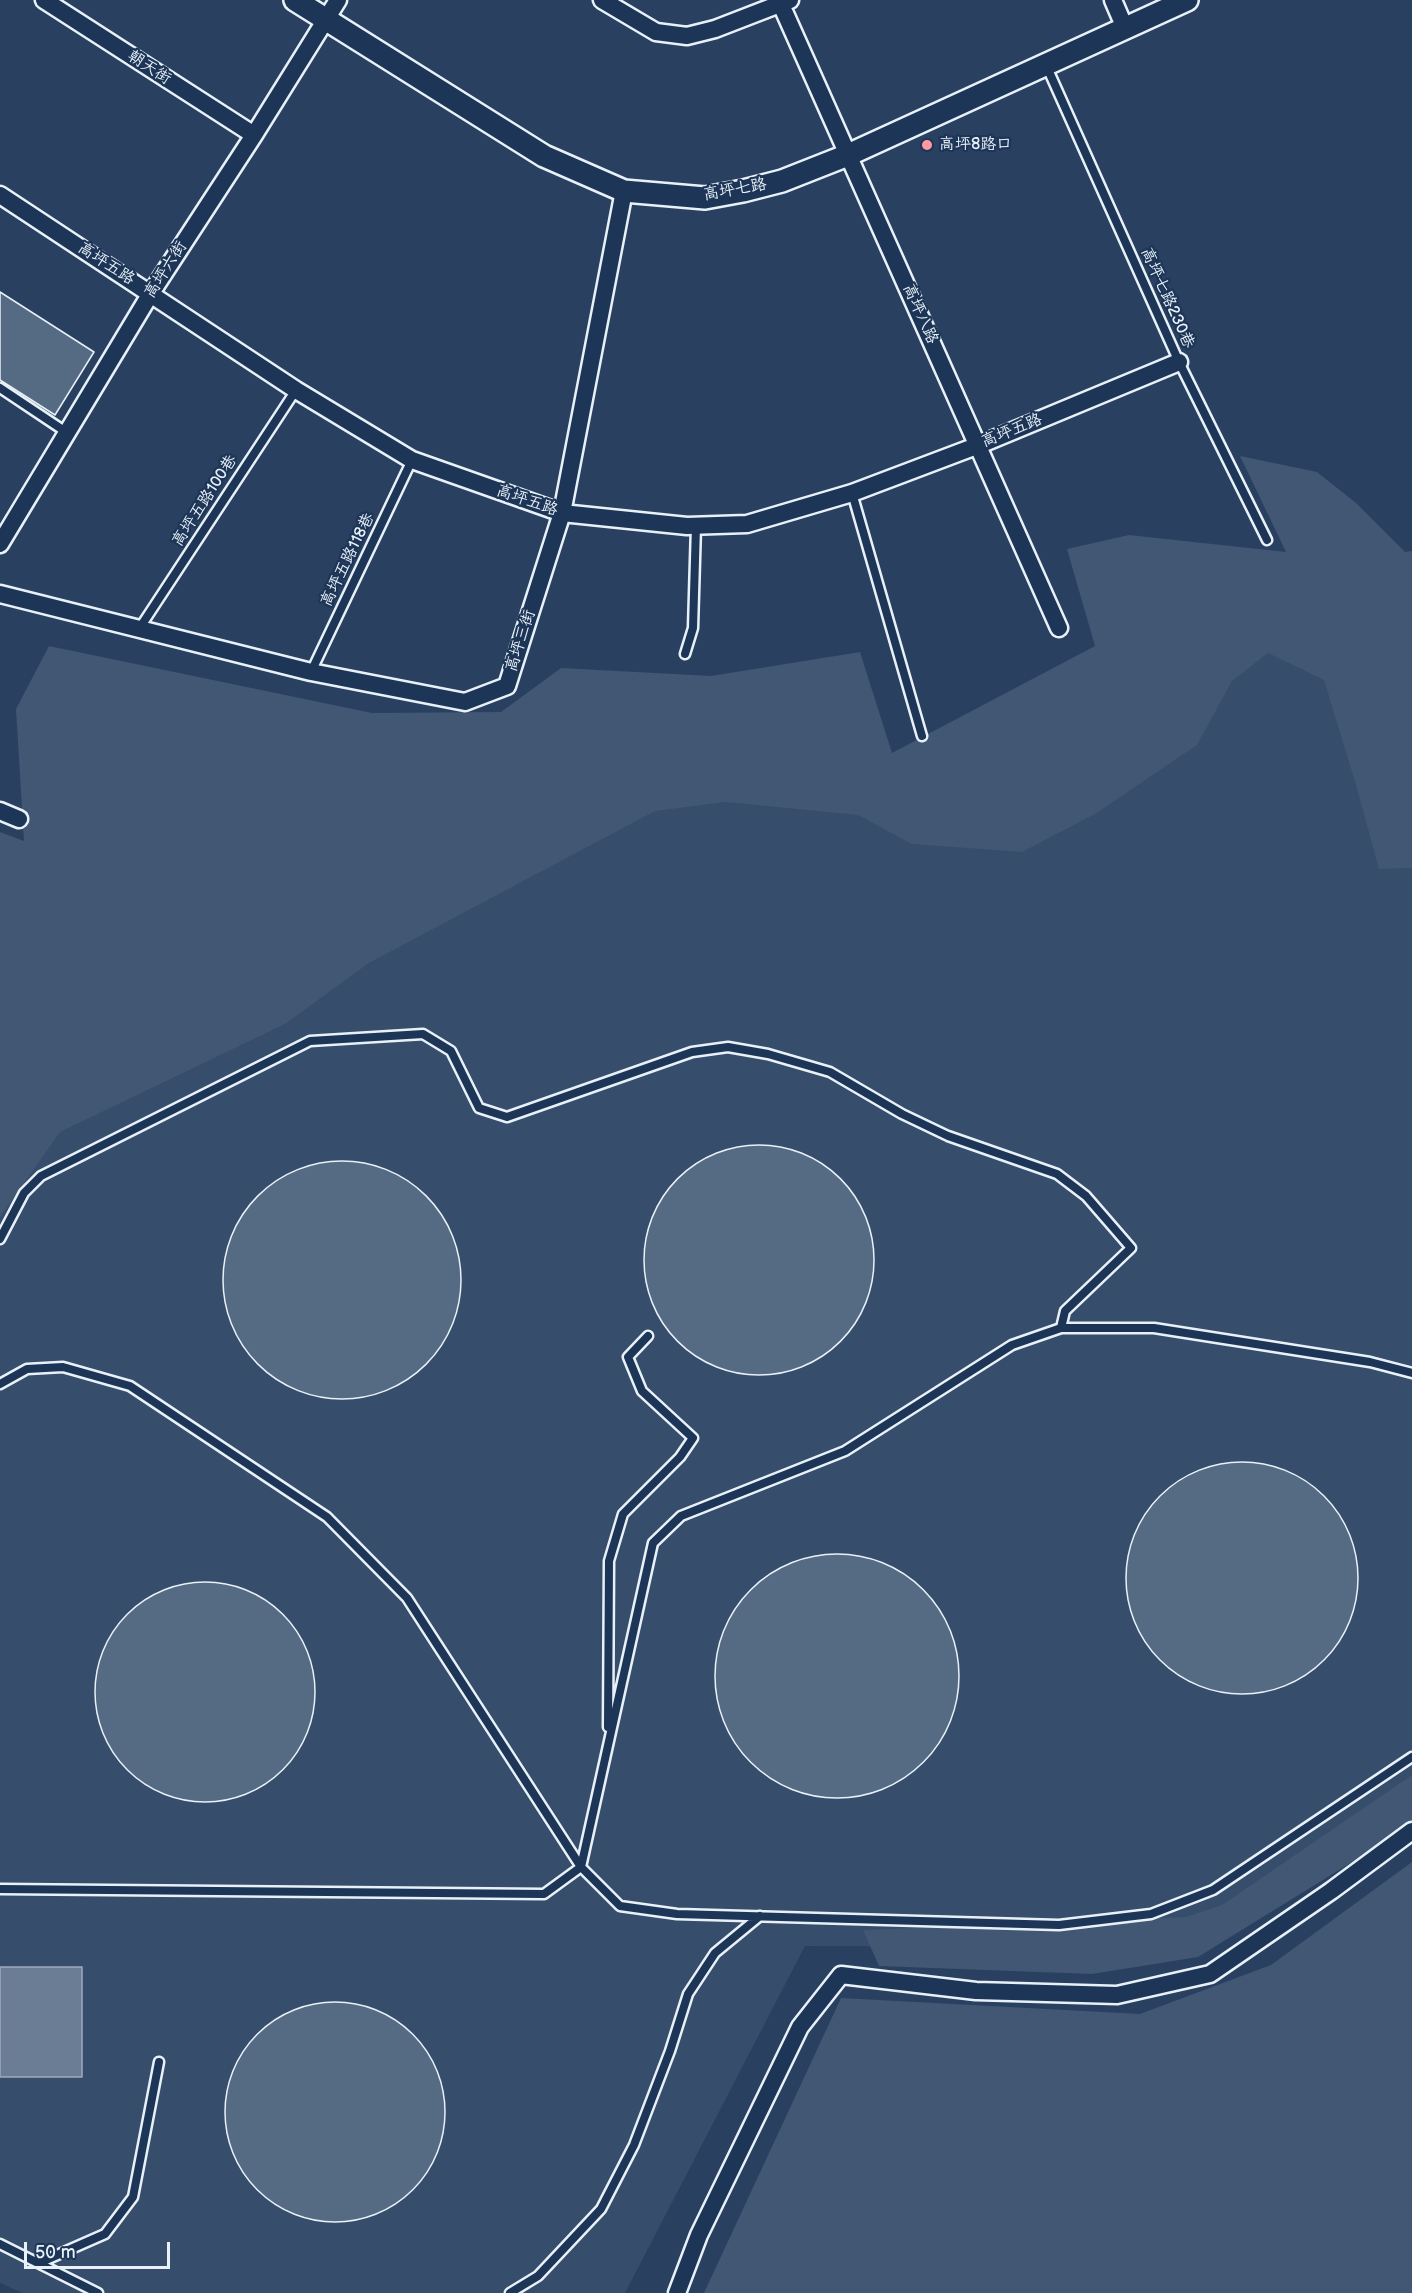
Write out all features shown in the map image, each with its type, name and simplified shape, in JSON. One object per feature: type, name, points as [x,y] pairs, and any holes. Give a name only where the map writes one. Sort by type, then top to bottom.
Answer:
[{"type":"street","name":"朝天街","points":[[44,0],[254,135]]},
{"type":"street","name":"高坪七路","points":[[295,0],[544,156],[624,191],[705,198],[742,192],[782,181],[848,155],[1187,0]]},
{"type":"street","name":"高坪六街","points":[[0,544],[151,293],[254,135],[338,0]]},
{"type":"street","points":[[602,0],[656,32],[687,36],[715,29],[784,2]]},
{"type":"street","points":[[1113,0],[1125,28]]},
{"type":"street","name":"高坪八路","points":[[784,2],[848,155],[1059,628]]},
{"type":"street","name":"高坪三街","points":[[0,594],[311,672],[465,702],[507,686],[562,513],[624,191]]},
{"type":"street","name":"高坪五路","points":[[0,195],[296,390],[412,460],[562,513],[696,526],[747,524],[852,494],[979,445],[1179,362]]},
{"type":"street","points":[[0,811],[19,819]]},
{"type":"street","points":[[677,2293],[699,2235],[800,2027],[841,1975],[976,1990],[1117,1995],[1210,1974],[1331,1891],[1412,1831]]},
{"type":"lane","name":"高坪七路230巷","points":[[1046,65],[1179,362],[1267,540]]},
{"type":"lane","points":[[0,388],[66,432]]},
{"type":"lane","name":"高坪五路100巷","points":[[139,629],[296,390]]},
{"type":"lane","name":"高坪五路118巷","points":[[311,672],[412,460]]},
{"type":"lane","points":[[852,494],[922,736]]},
{"type":"lane","points":[[685,654],[693,628],[696,526]]},
{"type":"lane","points":[[0,1239],[24,1193],[42,1176],[310,1041],[423,1034],[451,1051],[479,1108],[507,1117],[692,1052],[728,1047],[768,1054],[830,1072],[902,1114],[948,1136],[1057,1174],[1086,1196],[1131,1248],[1065,1311],[1060,1328]]},
{"type":"lane","points":[[0,1889],[544,1894],[581,1867],[654,1543],[681,1516],[845,1451],[1012,1345],[1060,1328],[1154,1328],[1370,1362],[1412,1373]]},
{"type":"lane","points":[[608,1746],[609,1562],[623,1514],[680,1457],[693,1438],[642,1391],[628,1357],[648,1336]]},
{"type":"lane","points":[[0,1384],[27,1369],[63,1367],[130,1386],[327,1517],[407,1598],[581,1867],[620,1906],[677,1914],[1059,1925],[1151,1914],[1214,1890],[1412,1757]]},
{"type":"lane","points":[[510,2293],[538,2276],[601,2209],[634,2145],[670,2051],[688,1994],[715,1953],[760,1916]]},
{"type":"lane","points":[[39,2263],[105,2234],[133,2197],[159,2062]]},
{"type":"lane","points":[[0,2244],[98,2293]]},
{"type":"shaded area","points":[[1240,456],[1317,472],[1356,503],[1405,552],[1412,551],[1412,868],[1379,869],[1324,680],[1268,653],[1232,681],[1197,745],[1095,814],[1022,852],[912,844],[858,815],[726,802],[655,811],[369,963],[285,1024],[60,1132],[0,1217],[0,832],[24,841],[16,709],[49,646],[372,713],[501,712],[561,668],[711,676],[860,652],[892,753],[1095,646],[1067,549],[1129,535],[1286,552]]},
{"type":"shaded area","points":[[1412,591],[1412,1807],[1186,1947],[805,1946],[625,2293],[23,2293],[0,2283],[0,1074],[679,767],[873,775]]},
{"type":"shaded area","points":[[1412,1775],[1412,1825],[1198,1957],[1092,1974],[879,1966],[863,1930],[1186,1917],[1222,1905]]},
{"type":"shaded area","points":[[1412,1862],[1412,2293],[704,2293],[841,1998],[1140,2014],[1271,1965]]},
{"type":"shaded area","points":[[0,1967],[82,1967],[82,2077],[0,2077]]},
{"type":"building","points":[[0,292],[94,352],[55,415],[0,380]]},
{"type":"building","points":[[759,1145],[781,1147],[803,1154],[832,1171],[848,1187],[869,1227],[874,1260],[872,1282],[865,1304],[848,1333],[832,1349],[792,1370],[759,1375],[737,1373],[715,1366],[686,1349],[670,1333],[649,1293],[644,1260],[646,1238],[653,1216],[670,1187],[686,1171],[726,1150]]},
{"type":"building","points":[[342,1161],[387,1170],[408,1181],[426,1196],[441,1214],[452,1235],[461,1280],[452,1325],[441,1346],[426,1364],[408,1379],[387,1390],[342,1399],[297,1390],[276,1379],[258,1364],[243,1346],[232,1325],[223,1280],[232,1235],[243,1214],[258,1196],[276,1181],[297,1170]]},
{"type":"building","points":[[1242,1462],[1265,1464],[1297,1476],[1316,1488],[1332,1504],[1353,1544],[1358,1578],[1356,1601],[1344,1633],[1332,1652],[1316,1668],[1276,1689],[1242,1694],[1219,1692],[1187,1680],[1168,1668],[1152,1652],[1131,1612],[1126,1578],[1128,1555],[1140,1523],[1152,1504],[1168,1488],[1208,1467]]},
{"type":"building","points":[[825,1554],[849,1554],[873,1559],[895,1568],[915,1581],[932,1598],[945,1618],[954,1640],[959,1676],[957,1700],[945,1734],[932,1754],[915,1771],[895,1784],[873,1793],[849,1798],[825,1798],[801,1793],[779,1784],[759,1771],[742,1754],[729,1734],[720,1712],[715,1688],[715,1664],[720,1640],[729,1618],[742,1598],[759,1581],[779,1568],[801,1559]]},
{"type":"building","points":[[205,1582],[226,1584],[257,1595],[283,1614],[302,1640],[313,1671],[315,1692],[313,1713],[302,1744],[283,1770],[257,1789],[226,1800],[205,1802],[184,1800],[153,1789],[127,1770],[108,1744],[97,1713],[95,1692],[97,1671],[108,1640],[127,1614],[153,1595],[184,1584]]},
{"type":"building","points":[[324,2002],[346,2002],[377,2010],[396,2020],[413,2034],[427,2051],[437,2070],[443,2090],[445,2112],[443,2134],[437,2154],[427,2173],[413,2190],[396,2204],[367,2218],[346,2222],[324,2222],[303,2218],[283,2209],[265,2197],[250,2182],[229,2144],[225,2123],[225,2101],[229,2080],[238,2060],[250,2042],[265,2027],[303,2006]]},
{"type":"place","name":"高坪8路口","points":[[927,145]]}]
